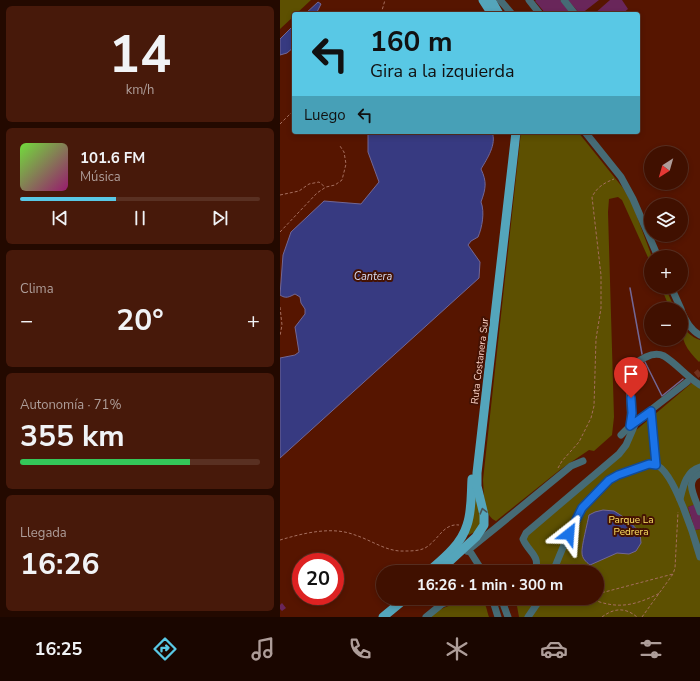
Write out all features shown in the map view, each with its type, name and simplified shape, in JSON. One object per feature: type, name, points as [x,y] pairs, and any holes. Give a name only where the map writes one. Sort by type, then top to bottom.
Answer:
[{"type":"main road","points":[[483,0],[491,12]]},
{"type":"main road","points":[[491,0],[498,12]]},
{"type":"main road","name":"Ruta Costanera Sur","points":[[438,565],[463,548],[470,515],[474,453],[511,134]]},
{"type":"main road","name":"Ruta Costanera Sur","points":[[445,565],[482,530],[485,521],[479,497],[477,473],[516,134]]},
{"type":"main road","points":[[375,617],[389,605]]},
{"type":"main road","points":[[383,617],[398,605]]},
{"type":"street","points":[[500,0],[510,12]]},
{"type":"street","points":[[529,0],[538,12]]},
{"type":"street","points":[[564,0],[573,12]]},
{"type":"street","points":[[587,134],[621,177],[633,199],[655,250]]},
{"type":"street","points":[[688,324],[696,333],[700,335]]},
{"type":"street","points":[[537,565],[536,558],[523,539],[526,533],[623,450],[626,445],[633,424],[630,382],[631,373],[634,367],[642,359],[656,354],[662,356],[700,385]]},
{"type":"street","points":[[621,435],[687,382]]},
{"type":"street","points":[[651,411],[656,465]]},
{"type":"street","points":[[479,565],[474,557],[463,548],[498,526],[571,466],[583,461]]},
{"type":"street","points":[[556,565],[582,508],[602,486],[618,475],[649,464],[656,465],[662,469],[672,483],[680,499],[700,557]]},
{"type":"street","points":[[680,499],[686,479],[695,468],[700,467]]},
{"type":"street","points":[[700,474],[694,476],[691,485],[700,512]]},
{"type":"street","points":[[426,617],[441,605]]},
{"type":"street","points":[[494,605],[498,617]]},
{"type":"street","points":[[504,605],[508,617]]},
{"type":"street","points":[[528,617],[536,605]]},
{"type":"path","points":[[381,12],[385,0]]},
{"type":"path","points":[[280,124],[292,112]]},
{"type":"path","points":[[280,232],[317,194],[326,187],[335,185],[342,180],[346,164],[344,152],[340,146]]},
{"type":"path","points":[[559,476],[558,467],[579,442],[591,418],[594,406],[596,339],[601,308],[601,275],[592,197],[596,190],[601,186],[621,177]]},
{"type":"path","points":[[280,195],[299,191],[309,184],[319,182],[326,187]]},
{"type":"path","points":[[280,307],[282,325],[280,336]]},
{"type":"path","points":[[642,617],[676,568],[680,499]]},
{"type":"path","points":[[280,540],[292,536],[337,530],[355,534],[394,551],[403,552],[420,550],[426,547],[453,524],[467,527]]},
{"type":"path","points":[[604,592],[673,574]]},
{"type":"path","points":[[604,603],[616,606],[631,605],[646,600],[660,592]]},
{"type":"path","points":[[602,617],[608,612],[616,609],[631,612],[637,617]]},
{"type":"green space","points":[[280,0],[311,0],[298,12],[292,12],[292,18],[280,29]]},
{"type":"green space","points":[[521,134],[580,134],[623,188],[632,203],[644,235],[644,242],[646,242],[649,250],[645,250],[622,200],[618,197],[609,199],[608,212],[614,417],[612,435],[594,451],[589,450],[561,469],[496,521],[486,509],[483,480]]},
{"type":"green space","points":[[664,294],[668,294],[672,302],[667,302]]},
{"type":"green space","points":[[688,332],[700,340],[699,362],[686,346],[688,346]]},
{"type":"green space","name":"Parque La Pedrera","points":[[693,382],[700,387],[700,471],[692,475],[694,505],[688,507],[695,530],[700,529],[700,617],[519,617],[517,605],[604,605],[604,565],[536,565],[526,537],[623,454],[635,431]]},
{"type":"green space","points":[[477,470],[483,517],[478,530],[469,535],[466,533]]},
{"type":"green space","points":[[450,605],[485,605],[489,617],[429,617]]},
{"type":"water","points":[[318,2],[321,4],[317,12],[307,12]]},
{"type":"water","points":[[292,27],[292,49],[287,53],[280,55],[280,39]]},
{"type":"water","name":"Cantera","points":[[368,134],[492,134],[492,146],[481,169],[485,185],[481,202],[483,210],[482,225],[478,237],[471,241],[468,245],[480,262],[479,278],[280,458],[280,358],[295,355],[299,352],[295,327],[305,314],[305,309],[301,303],[300,297],[295,294],[288,297],[280,295],[283,255],[291,232],[324,201],[361,204],[379,182],[368,152]]},
{"type":"water","points":[[603,510],[614,511],[628,520],[640,533],[641,543],[636,551],[629,554],[617,553],[590,565],[584,560],[582,550],[589,515]]},
{"type":"building","points":[[560,0],[569,12],[544,12],[535,1]]},
{"type":"building","points":[[568,0],[599,0],[584,12],[578,12]]},
{"type":"building","points":[[610,0],[622,0],[628,9],[624,12],[596,12]]},
{"type":"building","points":[[696,504],[700,516],[700,529],[695,530],[688,507]]},
{"type":"building","points":[[282,603],[286,608],[282,611],[280,609],[280,605]]},
{"type":"waterway","points":[[630,288],[642,354]]},
{"type":"waterway","points":[[645,362],[662,396],[683,379]]},
{"type":"tunnel","points":[[688,382],[700,372]]},
{"type":"route","points":[[569,534],[582,508],[609,480],[618,475],[649,464],[656,465],[651,411],[630,426],[632,413],[631,398]]}]
